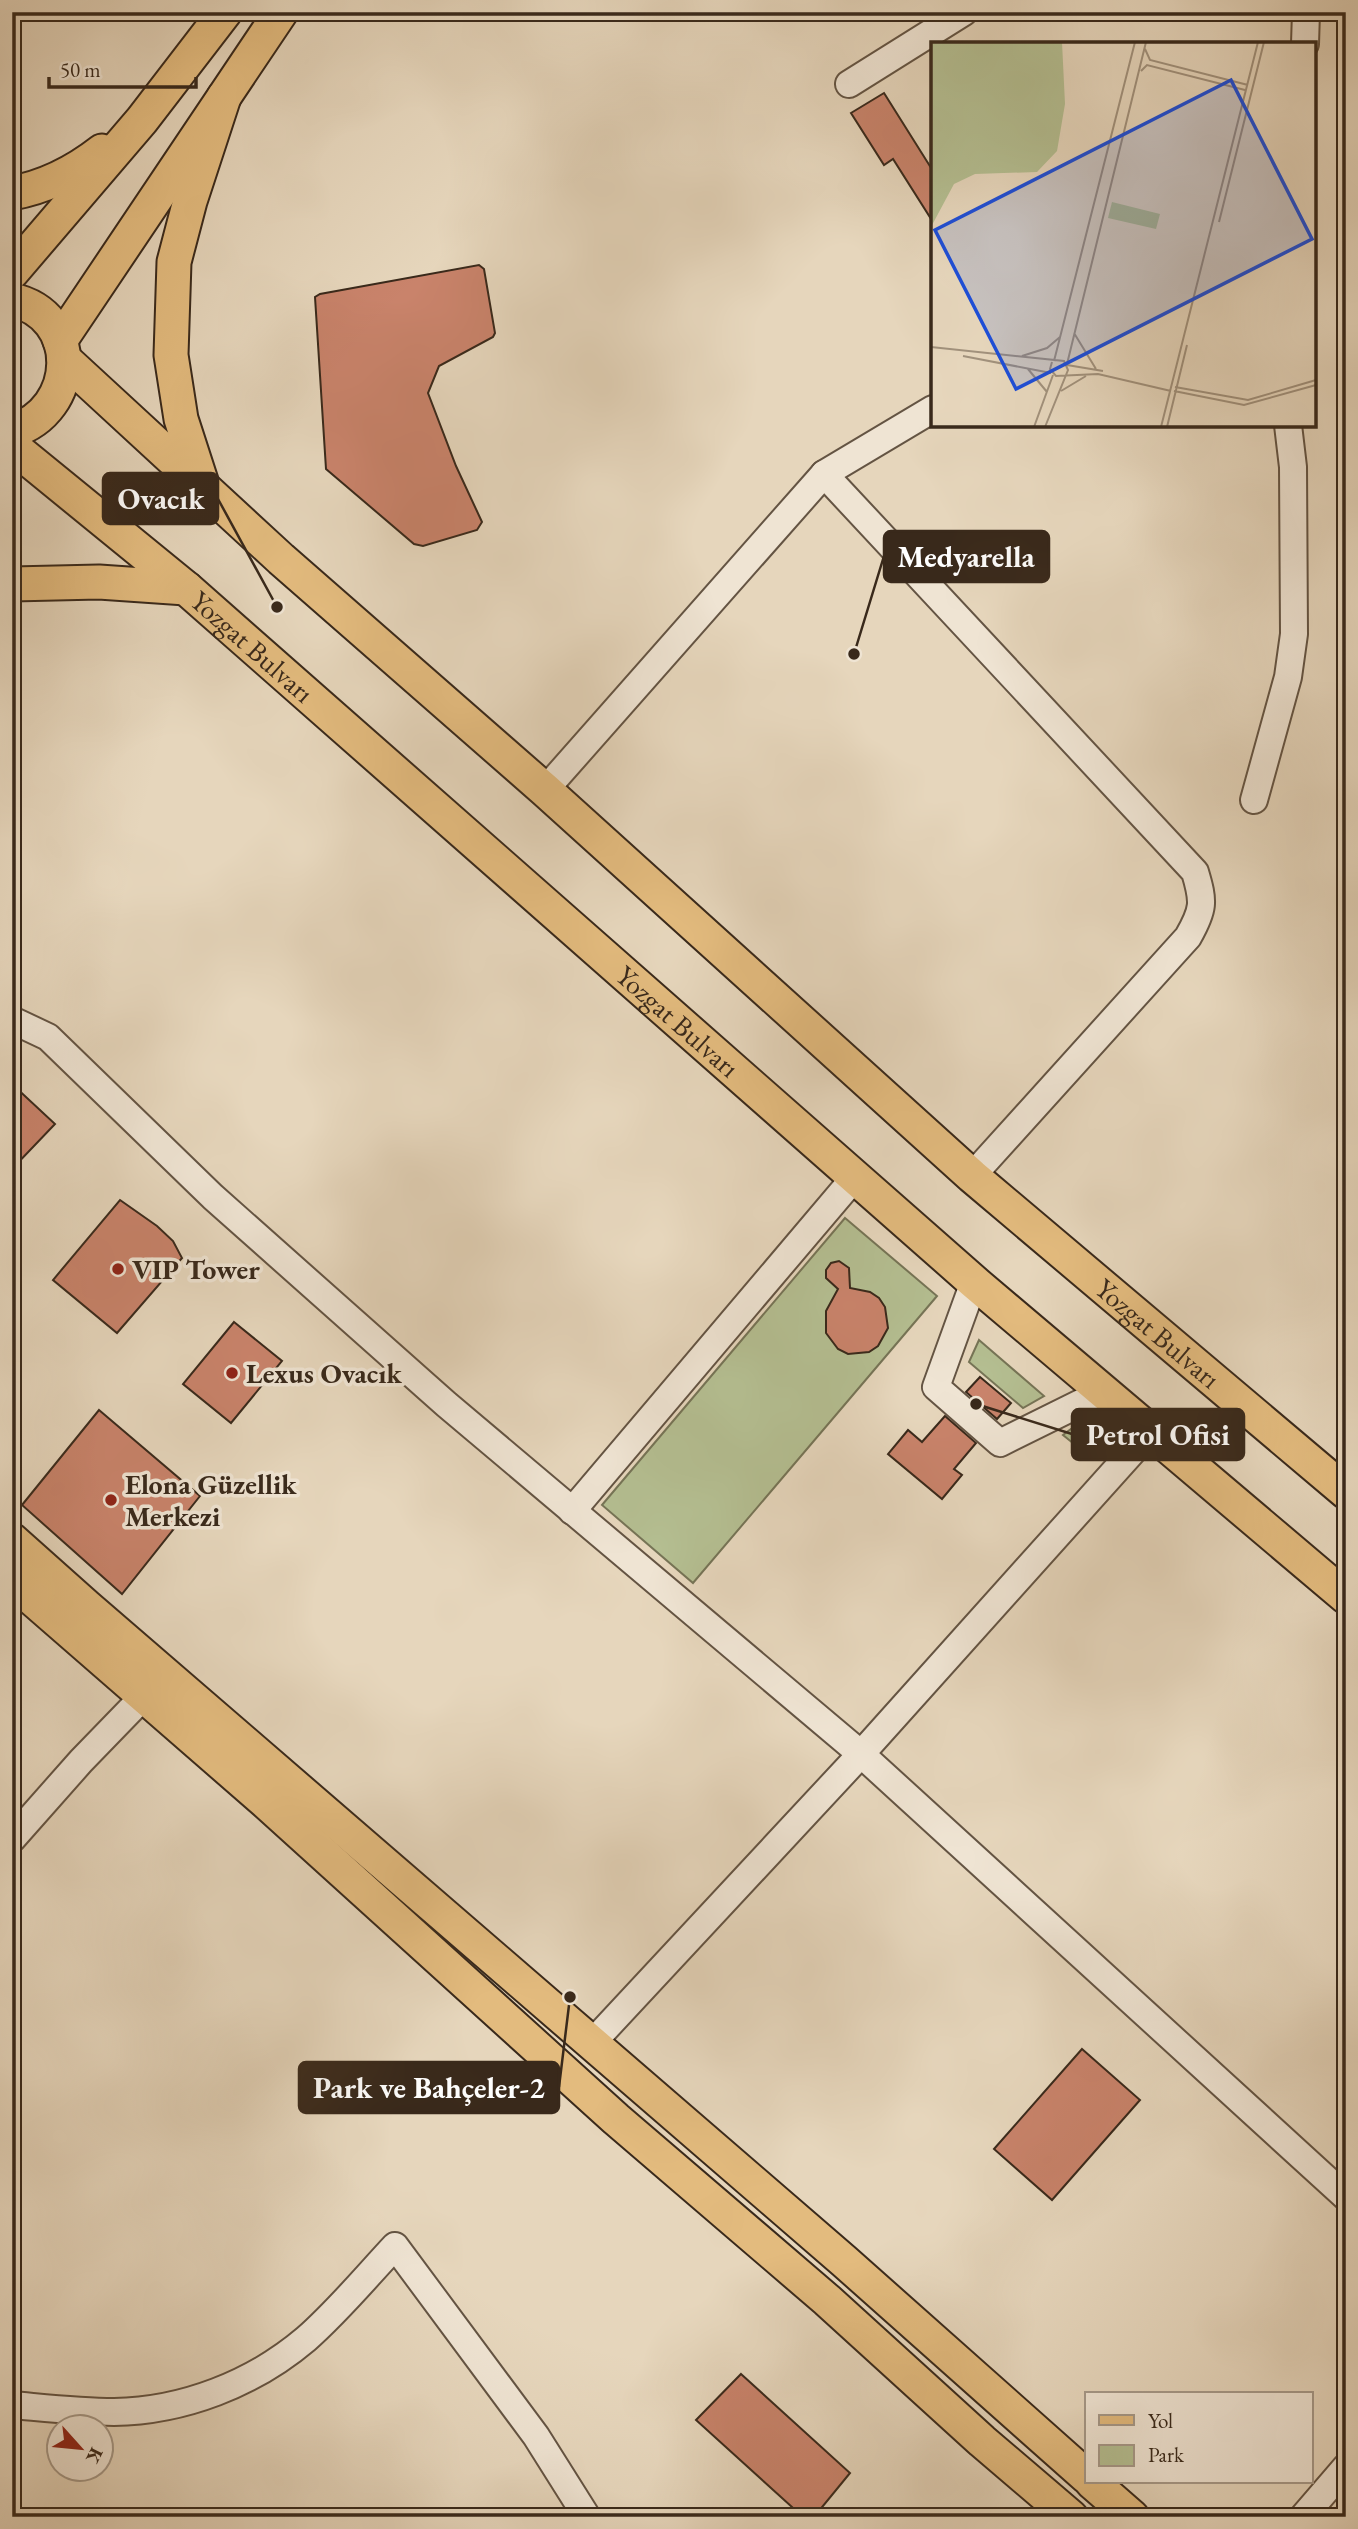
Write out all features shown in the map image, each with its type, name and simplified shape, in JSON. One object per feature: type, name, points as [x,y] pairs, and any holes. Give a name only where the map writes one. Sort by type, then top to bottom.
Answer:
[{"type":"main road","points":[[12,272],[142,120],[225,12]]},
{"type":"main road","points":[[12,432],[30,425],[49,409],[61,388],[62,350],[281,12]]},
{"type":"main road","points":[[203,487],[181,419],[171,355],[174,262],[190,201],[224,97]]},
{"type":"main road","points":[[12,193],[38,188],[83,166],[142,120]]},
{"type":"main road","name":"Yozgat Bulvarı","points":[[12,300],[30,306],[40,313],[49,322],[62,350],[281,559],[545,790],[972,1176],[1346,1492]]},
{"type":"main road","name":"Yozgat Bulvarı","points":[[12,446],[186,589],[974,1282],[1346,1597]]},
{"type":"main road","points":[[12,584],[99,582],[186,589]]},
{"type":"main road","points":[[12,1540],[844,2261],[1085,2475]]},
{"type":"main road","points":[[12,1581],[267,1803],[616,2119],[827,2300],[982,2441],[1071,2517]]},
{"type":"main road","points":[[1094,2484],[1132,2517]]},
{"type":"street","points":[[849,84],[964,12]]},
{"type":"street","points":[[1305,42],[1306,12]]},
{"type":"street","points":[[545,790],[824,474],[931,410]]},
{"type":"street","points":[[1254,800],[1288,677],[1294,634],[1293,467],[1288,427]]},
{"type":"street","points":[[824,474],[1195,872],[1202,895],[1200,916],[1188,937],[972,1176]]},
{"type":"street","points":[[12,1020],[48,1037],[214,1197],[446,1404],[861,1754],[1346,2197]]},
{"type":"street","points":[[572,1511],[855,1177]]},
{"type":"street","points":[[974,1282],[936,1387],[1000,1443],[1103,1392]]},
{"type":"street","points":[[592,2043],[861,1754],[1150,1432]]},
{"type":"street","points":[[12,1839],[81,1761],[143,1697]]},
{"type":"street","points":[[12,2405],[89,2412],[143,2410],[170,2406],[222,2390],[267,2367],[305,2339],[395,2246],[536,2436],[587,2517]]},
{"type":"street","points":[[1303,2517],[1346,2467]]},
{"type":"green space","points":[[845,1218],[937,1296],[693,1583],[602,1505]]},
{"type":"green space","points":[[979,1340],[1044,1396],[1023,1408],[969,1362]]},
{"type":"green space","points":[[1084,1426],[1096,1434],[1102,1444],[1090,1457],[1063,1435],[1071,1429]]},
{"type":"building","points":[[884,93],[931,168],[931,219],[893,159],[884,165],[851,113]]},
{"type":"building","points":[[479,265],[484,269],[495,333],[493,337],[439,366],[428,393],[456,466],[482,522],[477,530],[423,546],[414,544],[326,469],[315,297]]},
{"type":"building","points":[[12,1084],[55,1124],[12,1169]]},
{"type":"building","name":"VIP Tower","points":[[120,1200],[157,1226],[173,1241],[182,1258],[117,1333],[53,1280]]},
{"type":"building","points":[[839,1261],[849,1268],[850,1288],[870,1292],[879,1298],[885,1307],[888,1328],[878,1346],[869,1352],[848,1354],[838,1349],[826,1333],[826,1311],[838,1289],[826,1278],[826,1270],[831,1263]]},
{"type":"building","name":"Lexus Ovacık","points":[[234,1322],[282,1361],[231,1423],[183,1384]]},
{"type":"building","points":[[980,1377],[1011,1403],[997,1419],[966,1392]]},
{"type":"building","name":"Elona Güzellik Merkezi","points":[[99,1410],[200,1496],[122,1594],[22,1505]]},
{"type":"building","points":[[945,1416],[976,1443],[954,1469],[962,1475],[942,1499],[888,1454],[908,1430],[922,1442]]},
{"type":"building","points":[[1082,2049],[1140,2100],[1052,2200],[994,2149]]},
{"type":"building","points":[[741,2374],[850,2473],[814,2517],[803,2517],[696,2420]]},
{"type":"place","name":"Ovacık","points":[[277,607]]},
{"type":"place","name":"Medyarella","points":[[854,654]]},
{"type":"place","name":"VIP Tower","points":[[118,1269]]},
{"type":"place","name":"Lexus Ovacık","points":[[232,1373]]},
{"type":"place","name":"Petrol Ofisi","points":[[976,1404]]},
{"type":"place","name":"Elona Güzellik Merkezi","points":[[111,1500]]},
{"type":"place","name":"Park ve Bahçeler-2","points":[[570,1997]]}]
